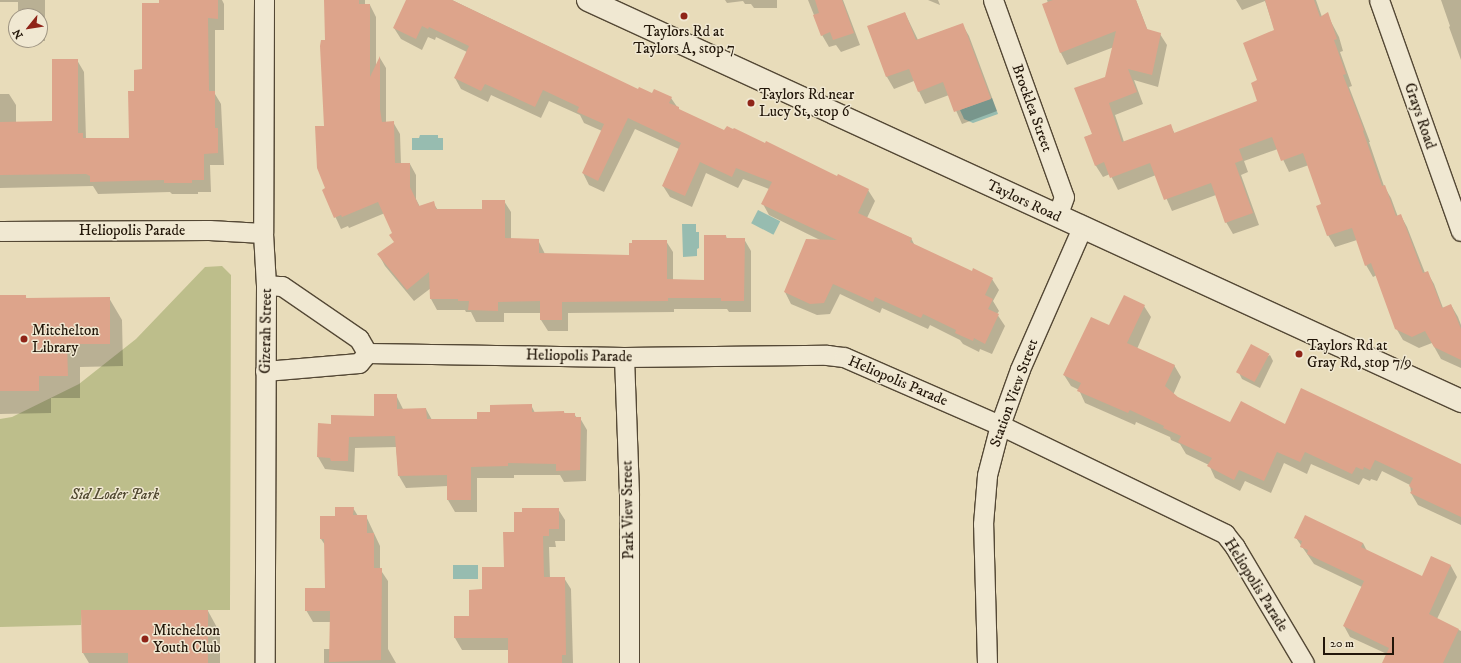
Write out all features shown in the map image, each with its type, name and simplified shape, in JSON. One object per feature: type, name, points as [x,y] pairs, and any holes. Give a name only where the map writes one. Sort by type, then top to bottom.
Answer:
[{"type":"street","name":"Gizerah Street","points":[[264,0],[263,233],[266,285],[265,663]]},
{"type":"street","name":"Taylors Road","points":[[588,0],[1461,402]]},
{"type":"street","name":"Brocklea Street","points":[[993,0],[1064,197],[1057,216]]},
{"type":"street","name":"Grays Road","points":[[1379,0],[1454,192],[1461,231]]},
{"type":"street","name":"Station View Street","points":[[987,663],[983,524],[987,475],[1000,425],[1020,369],[1082,228]]},
{"type":"street","name":"Heliopolis Parade","points":[[0,231],[209,230],[263,233]]},
{"type":"street","points":[[265,371],[359,363],[367,353],[359,339],[282,286],[266,285]]},
{"type":"street","name":"Heliopolis Parade","points":[[367,353],[624,357],[827,355],[844,357],[1000,425],[1225,534],[1235,547],[1304,663]]},
{"type":"street","name":"Park View Street","points":[[624,357],[629,494],[629,663]]},
{"type":"green space","name":"Sid Loder Park","points":[[222,266],[231,275],[230,610],[82,610],[81,625],[0,627],[0,419],[12,417],[79,384],[136,339],[205,267]]},
{"type":"water","points":[[992,98],[998,114],[973,123],[964,119],[960,110]]},
{"type":"water","points":[[420,135],[438,135],[438,138],[443,138],[443,150],[412,150],[412,138],[419,138]]},
{"type":"water","points":[[758,210],[780,221],[773,235],[751,223]]},
{"type":"water","points":[[682,224],[696,224],[696,232],[699,232],[699,248],[697,249],[697,256],[683,257]]},
{"type":"water","points":[[453,565],[478,565],[478,579],[453,579]]},
{"type":"building","points":[[159,0],[218,0],[218,19],[208,18],[209,91],[215,91],[215,128],[218,128],[218,153],[204,154],[204,180],[192,180],[192,183],[164,183],[164,180],[90,182],[90,176],[86,174],[0,175],[0,122],[52,121],[52,59],[78,59],[78,133],[83,133],[83,138],[129,138],[128,91],[134,91],[134,70],[142,69],[142,3],[159,3]]},
{"type":"building","points":[[324,0],[359,0],[359,4],[370,4],[370,77],[380,56],[380,109],[382,122],[394,121],[395,163],[410,163],[410,187],[419,206],[434,201],[436,209],[482,209],[482,200],[505,200],[505,238],[539,239],[539,253],[629,255],[629,243],[632,243],[632,240],[667,240],[667,279],[704,280],[704,235],[726,235],[726,238],[745,238],[744,301],[721,301],[721,298],[668,298],[668,301],[562,302],[562,320],[540,320],[540,301],[498,302],[498,311],[468,310],[469,301],[458,301],[458,299],[430,299],[429,272],[407,290],[377,254],[394,242],[389,235],[392,233],[378,202],[342,217],[341,215],[334,218],[322,190],[325,188],[317,168],[315,126],[324,126],[320,46],[321,40],[325,40]]},
{"type":"building","points":[[406,0],[452,0],[638,89],[639,87],[652,93],[654,89],[672,97],[669,103],[724,130],[727,126],[765,143],[766,141],[837,176],[838,174],[869,189],[858,213],[912,238],[910,242],[972,271],[973,268],[993,278],[985,295],[993,299],[988,309],[999,314],[985,344],[974,338],[973,341],[955,333],[956,330],[923,314],[921,318],[875,297],[873,302],[833,284],[824,303],[810,304],[784,292],[806,239],[837,240],[761,204],[772,182],[736,168],[732,177],[700,162],[685,196],[662,186],[681,143],[628,118],[598,181],[582,173],[604,124],[577,112],[579,107],[543,90],[535,107],[485,84],[481,91],[454,78],[469,46],[429,27],[428,29],[422,26],[416,39],[393,28]]},
{"type":"building","points":[[815,0],[842,0],[854,33],[833,40],[830,32],[821,36],[813,15],[819,13]]},
{"type":"building","points":[[1053,0],[1136,0],[1147,29],[1161,33],[1152,75],[1128,69],[1137,92],[1109,103],[1122,142],[1171,124],[1174,133],[1257,101],[1251,83],[1257,80],[1243,43],[1274,30],[1265,0],[1314,0],[1320,17],[1328,12],[1337,39],[1334,40],[1346,74],[1343,75],[1364,130],[1363,131],[1382,186],[1385,185],[1396,216],[1401,214],[1423,273],[1428,271],[1442,308],[1451,304],[1461,329],[1461,360],[1434,347],[1425,331],[1412,337],[1395,329],[1371,263],[1365,266],[1352,228],[1327,236],[1316,206],[1321,204],[1303,153],[1281,161],[1272,137],[1239,149],[1243,160],[1235,163],[1253,213],[1225,223],[1211,183],[1164,200],[1150,163],[1110,178],[1104,162],[1095,166],[1084,137],[1092,134],[1074,88],[1105,77],[1116,31],[1060,53],[1042,4]]},
{"type":"building","points":[[905,12],[916,40],[963,23],[991,99],[954,112],[943,82],[918,92],[909,69],[886,77],[867,26]]},
{"type":"building","points":[[0,295],[26,295],[26,298],[110,297],[110,344],[67,344],[68,376],[39,376],[39,391],[0,391]]},
{"type":"building","points":[[1124,295],[1145,305],[1127,343],[1175,365],[1165,386],[1178,397],[1230,422],[1241,401],[1285,424],[1301,388],[1461,464],[1461,517],[1410,493],[1413,489],[1409,486],[1413,478],[1375,460],[1370,470],[1364,467],[1363,470],[1356,467],[1352,474],[1305,452],[1300,462],[1277,452],[1264,481],[1239,470],[1234,480],[1207,466],[1212,458],[1178,442],[1181,436],[1163,428],[1164,426],[1130,410],[1128,413],[1077,391],[1081,383],[1063,375],[1091,317],[1109,325]]},
{"type":"building","points":[[1251,344],[1270,354],[1255,382],[1236,372]]},
{"type":"building","points":[[374,394],[397,394],[397,409],[426,408],[427,419],[477,419],[477,412],[490,412],[490,405],[532,404],[532,412],[564,411],[564,413],[575,413],[575,417],[581,417],[580,470],[556,471],[556,464],[508,463],[508,466],[471,467],[471,500],[447,500],[447,475],[398,476],[395,436],[349,437],[348,461],[331,461],[330,458],[317,457],[318,423],[331,424],[331,415],[374,416]]},
{"type":"building","points":[[335,507],[354,507],[353,515],[367,515],[367,533],[374,533],[374,568],[382,568],[381,660],[329,662],[330,611],[305,611],[305,588],[325,588],[324,539],[320,539],[320,516],[335,516]]},
{"type":"building","points":[[522,508],[559,508],[559,529],[549,529],[549,536],[543,536],[544,577],[565,577],[566,655],[562,655],[562,663],[508,663],[508,638],[454,638],[454,616],[469,616],[469,590],[482,589],[482,567],[504,567],[503,532],[514,532],[514,512],[522,512]]},
{"type":"building","points":[[1305,515],[1363,543],[1361,547],[1422,576],[1431,556],[1451,565],[1429,614],[1459,629],[1443,663],[1382,663],[1389,648],[1343,626],[1364,581],[1307,554],[1308,550],[1300,547],[1302,541],[1294,538]]},
{"type":"building","name":"Mitchelton Youth Club","points":[[81,610],[208,610],[208,663],[128,663],[128,653],[82,653]]},
{"type":"place","name":"Taylors Rd at Taylors A, stop 7","points":[[684,16]]},
{"type":"place","name":"Taylors Rd near Lucy St, stop 6","points":[[751,103]]},
{"type":"place","name":"Mitchelton Library","points":[[24,339]]},
{"type":"place","name":"Taylors Rd at Gray Rd, stop 7/9","points":[[1299,354]]},
{"type":"place","name":"Mitchelton Youth Club","points":[[145,639]]}]
